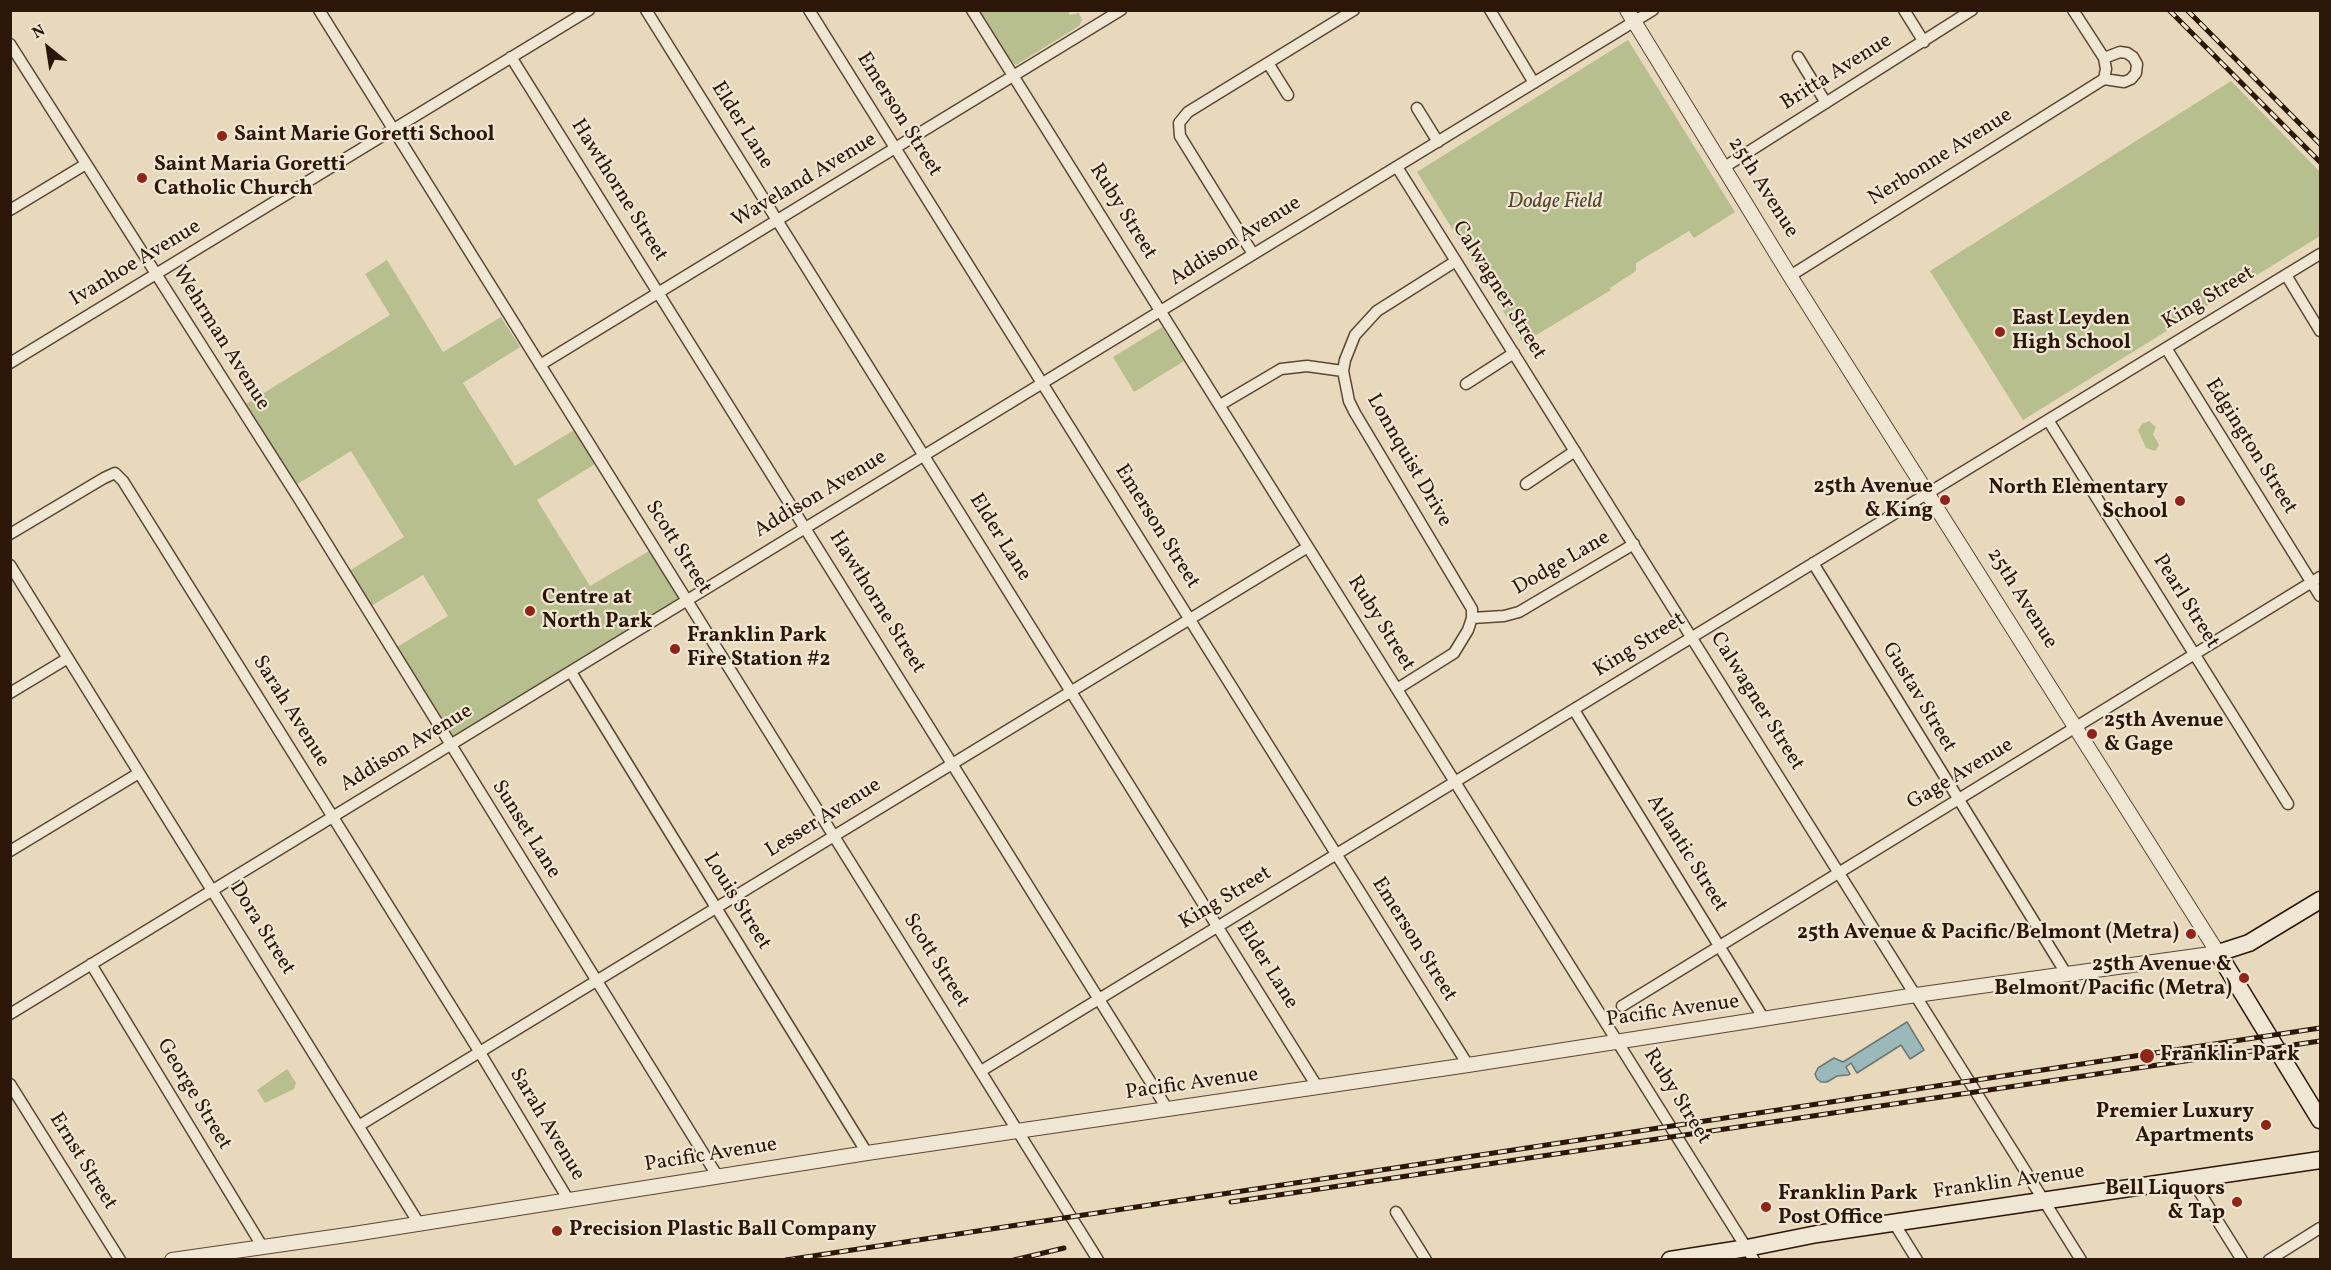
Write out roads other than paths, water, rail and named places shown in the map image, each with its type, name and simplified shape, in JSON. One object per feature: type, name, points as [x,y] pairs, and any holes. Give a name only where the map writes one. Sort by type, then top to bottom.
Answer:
[{"type":"main road","points":[[2218,953],[2249,943],[2320,900]]},
{"type":"main road","name":"25th Avenue","points":[[2218,953],[2320,1120]]},
{"type":"main road","name":"Franklin Avenue","points":[[1670,1260],[1750,1254],[1817,1234],[2320,1160]]},
{"type":"street","name":"Scott Street","points":[[319,10],[1098,1260]]},
{"type":"street","name":"Ivanhoe Avenue","points":[[10,363],[589,10]]},
{"type":"street","name":"Elder Lane","points":[[646,10],[1318,1088]]},
{"type":"street","name":"Emerson Street","points":[[809,10],[1044,382],[1468,1065]]},
{"type":"street","name":"Ruby Street","points":[[972,10],[1750,1254]]},
{"type":"street","name":"Waveland Avenue","points":[[540,365],[1121,10]]},
{"type":"street","points":[[1253,254],[1180,136],[1178,129],[1182,117],[1354,10]]},
{"type":"street","points":[[1490,10],[1534,83]]},
{"type":"street","name":"Addison Avenue","points":[[10,1014],[1534,83],[1630,16],[1653,10]]},
{"type":"street","points":[[1904,10],[1924,42]]},
{"type":"street","name":"Britta Avenue","points":[[1723,168],[1972,10]]},
{"type":"street","name":"Nerbonne Avenue","points":[[1790,276],[2105,69],[2073,10]]},
{"type":"street","name":"25th Avenue","points":[[1630,16],[1790,276],[2218,953]]},
{"type":"street","name":"Wehrman Avenue","points":[[10,44],[301,502]]},
{"type":"street","name":"Hawthorne Street","points":[[511,57],[1168,1110]]},
{"type":"street","points":[[1798,57],[1826,103]]},
{"type":"street","points":[[1268,63],[1288,95]]},
{"type":"street","points":[[1417,108],[1438,142]]},
{"type":"street","points":[[10,210],[86,164]]},
{"type":"street","name":"Calwagner Street","points":[[1397,167],[2081,1260]]},
{"type":"street","name":"King Street","points":[[981,1071],[2320,254]]},
{"type":"street","name":"Lonnquist Drive","points":[[1456,261],[1377,311],[1355,335],[1348,350],[1343,371],[1349,401],[1355,414],[1467,599],[1472,609],[1472,618]]},
{"type":"street","points":[[2286,275],[2320,331]]},
{"type":"street","name":"Edgington Street","points":[[2166,348],[2316,580],[2320,596]]},
{"type":"street","points":[[1466,384],[1514,353]]},
{"type":"street","points":[[1220,405],[1281,369],[1307,366],[1343,371]]},
{"type":"street","name":"Pearl Street","points":[[2048,420],[2288,804]]},
{"type":"street","points":[[1526,484],[1575,451]]},
{"type":"street","name":"Sarah Avenue","points":[[10,534],[115,473],[123,481],[479,1051],[568,1199]]},
{"type":"street","name":"Sunset Lane","points":[[301,502],[718,1177]]},
{"type":"street","name":"Dodge Lane","points":[[1472,618],[1504,616],[1519,612],[1634,544]]},
{"type":"street","name":"Lesser Avenue","points":[[360,1125],[1308,547]]},
{"type":"street","name":"Gustav Street","points":[[1814,563],[2067,975]]},
{"type":"street","name":"Dora Street","points":[[10,565],[360,1125],[418,1222]]},
{"type":"street","name":"Gage Avenue","points":[[1622,1006],[2316,580]]},
{"type":"street","points":[[1397,689],[1454,653],[1472,618]]},
{"type":"street","points":[[10,693],[68,658]]},
{"type":"street","name":"Louis Street","points":[[571,672],[867,1153]]},
{"type":"street","name":"Atlantic Street","points":[[1574,710],[1764,1019]]},
{"type":"street","points":[[10,851],[140,773]]},
{"type":"street","name":"Pacific Avenue","points":[[172,1260],[867,1153],[1318,1088],[1916,995],[2218,953]]},
{"type":"street","name":"George Street","points":[[90,964],[262,1246]]},
{"type":"street","name":"Ernst Street","points":[[10,1084],[120,1260]]},
{"type":"street","points":[[2192,1180],[2241,1260]]},
{"type":"street","points":[[1396,1212],[1426,1260]]},
{"type":"street","points":[[1894,1223],[1917,1260]]},
{"type":"street","points":[[2269,1260],[2320,1228]]},
{"type":"street","points":[[1730,1260],[1750,1254]]},
{"type":"water","points":[[1907,1022],[1924,1050],[1910,1059],[1901,1045],[1857,1073],[1851,1063],[1846,1067],[1850,1074],[1848,1075],[1837,1076],[1827,1082],[1817,1079],[1815,1074],[1818,1068],[1834,1058],[1843,1062]]},
{"type":"railway","points":[[2169,10],[2320,162]]},
{"type":"railway","points":[[2187,10],[2320,144]]},
{"type":"railway","points":[[786,1260],[2320,1028]]},
{"type":"railway","points":[[1231,1202],[2320,1041]]},
{"type":"railway","points":[[1014,1260],[1064,1248]]},
{"type":"place","name":"Saint Marie Goretti School","points":[[222,136]]},
{"type":"place","name":"Saint Maria Goretti Catholic Church","points":[[142,178]]},
{"type":"place","name":"East Leyden High School","points":[[2000,332]]},
{"type":"place","name":"25th Avenue & King","points":[[1945,500]]},
{"type":"place","name":"North Elementary School","points":[[2180,501]]},
{"type":"place","name":"Centre at North Park","points":[[530,611]]},
{"type":"place","name":"Franklin Park Fire Station #2","points":[[675,649]]},
{"type":"place","name":"25th Avenue & Gage","points":[[2092,734]]},
{"type":"place","name":"25th Avenue & Pacific/Belmont (Metra)","points":[[2191,934]]},
{"type":"place","name":"25th Avenue & Belmont/Pacific (Metra)","points":[[2244,978]]},
{"type":"place","name":"Franklin Park","points":[[2147,1056]]},
{"type":"place","name":"Premier Luxury Apartments","points":[[2266,1125]]},
{"type":"place","name":"Bell Liquors & Tap","points":[[2237,1202]]},
{"type":"place","name":"Franklin Park Post Office","points":[[1766,1207]]},
{"type":"place","name":"Precision Plastic Ball Company","points":[[557,1231]]},
{"type":"park label","name":"Dodge Field","points":[[1555,203]]}]
